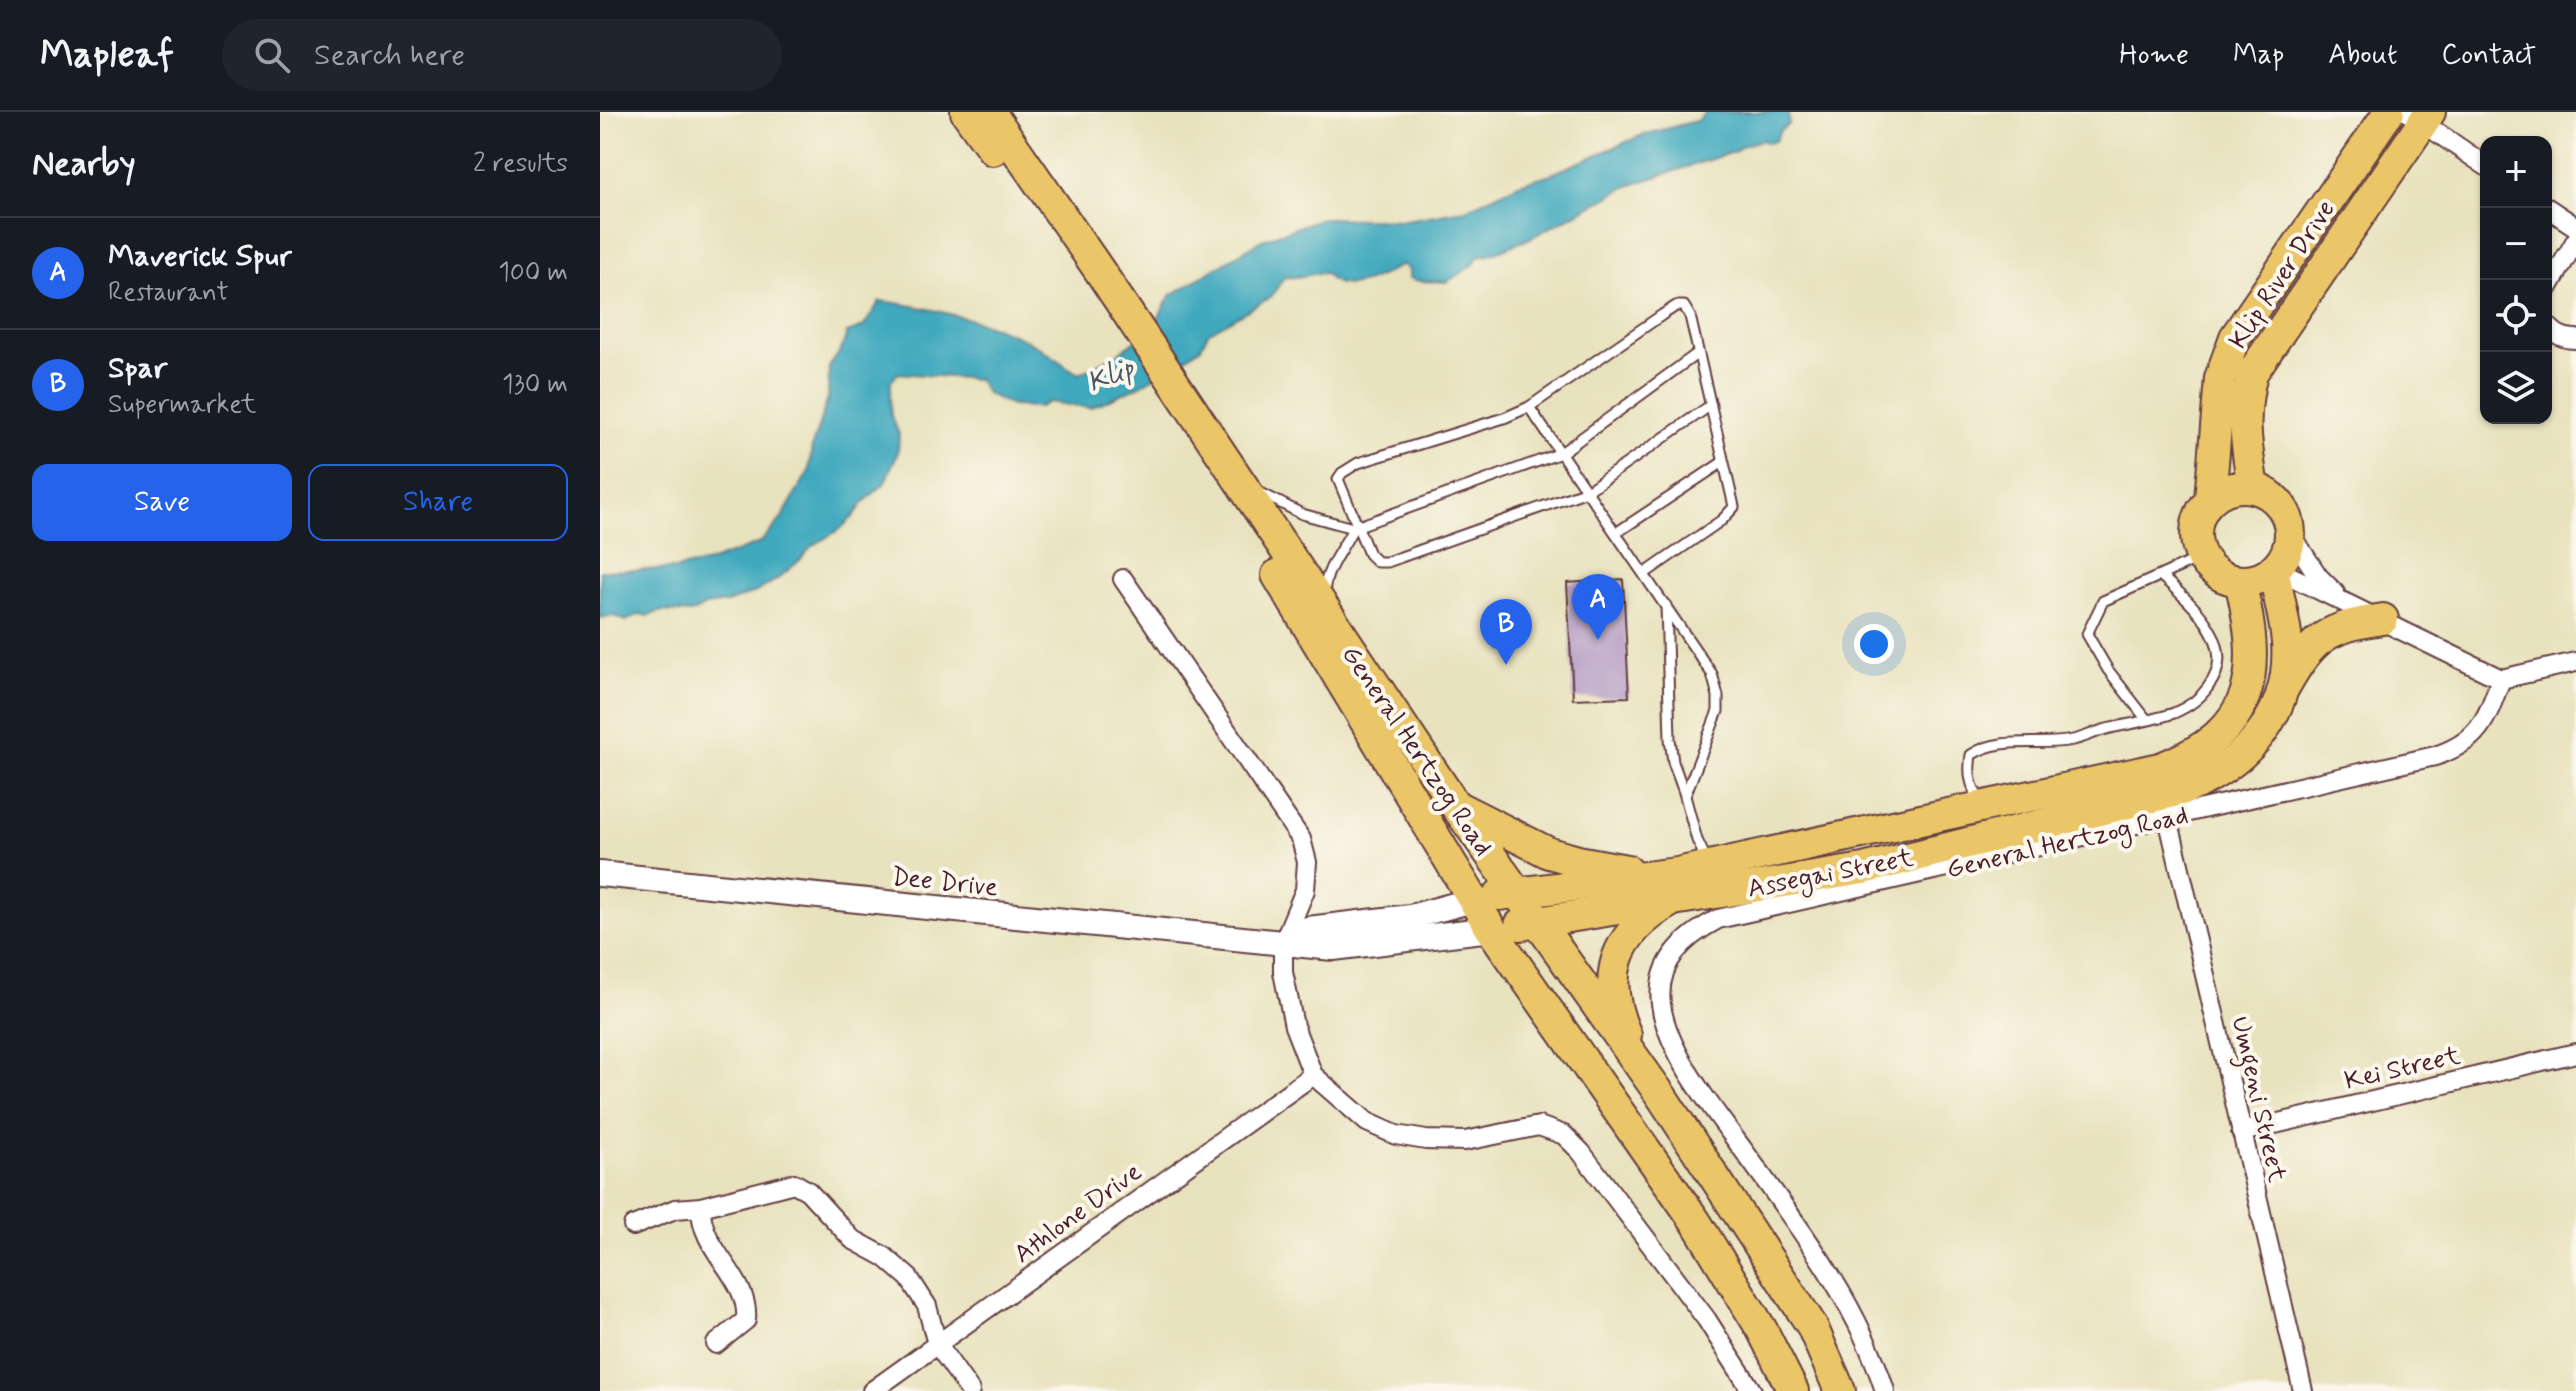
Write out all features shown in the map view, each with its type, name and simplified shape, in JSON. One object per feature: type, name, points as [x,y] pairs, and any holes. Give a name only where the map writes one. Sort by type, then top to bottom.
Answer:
[{"type":"main road","name":"General Hertzog Road","points":[[966,112],[1091,275]]},
{"type":"main road","name":"General Hertzog Road","points":[[990,112],[1091,275],[1189,424],[1491,929],[1696,1222],[1762,1330],[1793,1391]]},
{"type":"main road","name":"Klip River Drive","points":[[2202,557],[2196,527],[2201,512],[2210,500],[2220,378],[2235,337],[2389,112]]},
{"type":"main road","name":"Klip River Drive","points":[[2253,488],[2245,438],[2245,405],[2252,373],[2420,116]]},
{"type":"main road","name":"General Hertzog Road","points":[[1189,424],[1241,484],[1455,805],[1646,1075],[1812,1326],[1840,1391]]},
{"type":"main road","points":[[2202,557],[2212,569],[2240,581],[2256,579],[2274,569],[2288,548],[2290,533],[2287,517],[2280,504],[2268,493],[2238,487],[2223,491],[2210,500]]},
{"type":"main road","name":"Assegai Street","points":[[1473,900],[1515,891],[1655,877],[2185,789],[2225,769],[2261,733],[2279,703],[2286,678],[2287,642],[2274,569]]},
{"type":"main road","name":"Assegai Street","points":[[1491,929],[1863,869],[2001,819],[2160,768],[2201,748],[2222,730],[2242,704],[2252,670],[2251,627],[2240,581]]},
{"type":"main road","points":[[2283,689],[2312,646],[2329,632],[2346,625],[2383,619]]},
{"type":"main road","points":[[1455,805],[1549,853],[1655,877]]},
{"type":"main road","points":[[1646,1075],[1624,1030],[1617,1006],[1615,962],[1623,942],[1638,926],[1677,898]]},
{"type":"street","points":[[2420,116],[2480,161]]},
{"type":"street","points":[[2548,208],[2576,227]]},
{"type":"street","points":[[2552,282],[2576,240]]},
{"type":"street","points":[[2552,331],[2565,339],[2576,339]]},
{"type":"street","points":[[2290,533],[2318,576],[2349,605]]},
{"type":"street","points":[[2274,569],[2383,619],[2501,679],[2576,662]]},
{"type":"street","points":[[1123,579],[1301,839],[1307,862],[1305,890],[1283,943],[1283,972],[1294,1026],[1313,1075],[1367,1122],[1396,1135],[1465,1141],[1539,1126],[1564,1135],[1581,1152],[1707,1320],[1752,1391]]},
{"type":"street","name":"General Hertzog Road","points":[[1885,1391],[1859,1326],[1837,1285],[1815,1249],[1699,1089],[1666,1029],[1661,1000],[1664,974],[1674,953],[1693,932],[1718,919],[2451,751],[2480,730],[2501,679]]},
{"type":"street","name":"Umgeni Street","points":[[2168,818],[2303,1391]]},
{"type":"street","name":"Dee Drive","points":[[600,874],[1333,948],[1491,929]]},
{"type":"street","name":"Dee Drive","points":[[1283,943],[1308,929],[1410,917],[1473,900]]},
{"type":"street","name":"Kei Street","points":[[2241,1132],[2576,1053]]},
{"type":"street","name":"Athlone Drive","points":[[872,1391],[1313,1075]]},
{"type":"street","points":[[633,1226],[675,1209],[701,1207],[794,1183],[808,1191],[852,1239],[885,1257],[909,1278],[927,1306],[937,1344],[970,1391]]},
{"type":"street","points":[[701,1207],[700,1222],[707,1239],[741,1291],[747,1308],[746,1320],[716,1344]]},
{"type":"lane","points":[[1644,574],[1732,511],[1733,502],[1711,405],[1689,312],[1684,306],[1676,306],[1529,407],[1349,468],[1338,479],[1355,527],[1372,559],[1387,562],[1587,491],[1711,405]]},
{"type":"lane","points":[[1241,484],[1302,514],[1355,527],[1561,453],[1698,353]]},
{"type":"lane","points":[[1529,407],[1712,674],[1718,696],[1718,711],[1685,796]]},
{"type":"lane","points":[[1616,533],[1723,462]]},
{"type":"lane","points":[[1324,610],[1327,573],[1355,527]]},
{"type":"lane","points":[[2147,720],[2108,670],[2087,634],[2103,601],[2202,557]]},
{"type":"lane","points":[[2001,819],[1972,788],[1969,769],[1971,755],[1981,748],[1998,744],[2075,740],[2175,712],[2202,696],[2217,676],[2220,658],[2215,638],[2205,621],[2161,576]]},
{"type":"lane","points":[[1666,605],[1673,762],[1697,840],[1709,866],[1728,890]]},
{"type":"water","name":"Klip","points":[[1705,112],[1788,112],[1789,124],[1780,131],[1775,141],[1768,143],[1761,140],[1741,146],[1736,151],[1628,186],[1528,239],[1478,256],[1474,264],[1447,282],[1409,278],[1409,271],[1403,264],[1374,279],[1352,284],[1332,281],[1325,273],[1284,277],[1271,297],[1208,333],[1201,347],[1179,363],[1137,387],[1090,408],[1049,402],[1039,407],[1012,406],[986,393],[977,379],[898,373],[891,382],[890,397],[891,416],[899,434],[898,452],[884,484],[840,529],[811,547],[776,580],[727,603],[705,606],[692,613],[662,611],[647,616],[640,614],[626,621],[614,616],[600,618],[600,571],[675,569],[709,562],[760,543],[780,521],[809,471],[812,446],[828,398],[829,367],[841,350],[847,333],[863,327],[880,301],[937,311],[998,328],[1032,343],[1079,374],[1115,356],[1155,324],[1170,296],[1262,240],[1322,218],[1406,220],[1464,210],[1519,184],[1554,173],[1643,135],[1699,120]]},
{"type":"building","points":[[1623,579],[1629,697],[1573,699],[1567,583]]},
{"type":"place","name":"Maverick Spur","points":[[1598,640]]},
{"type":"place","name":"Spar","points":[[1506,665]]}]
